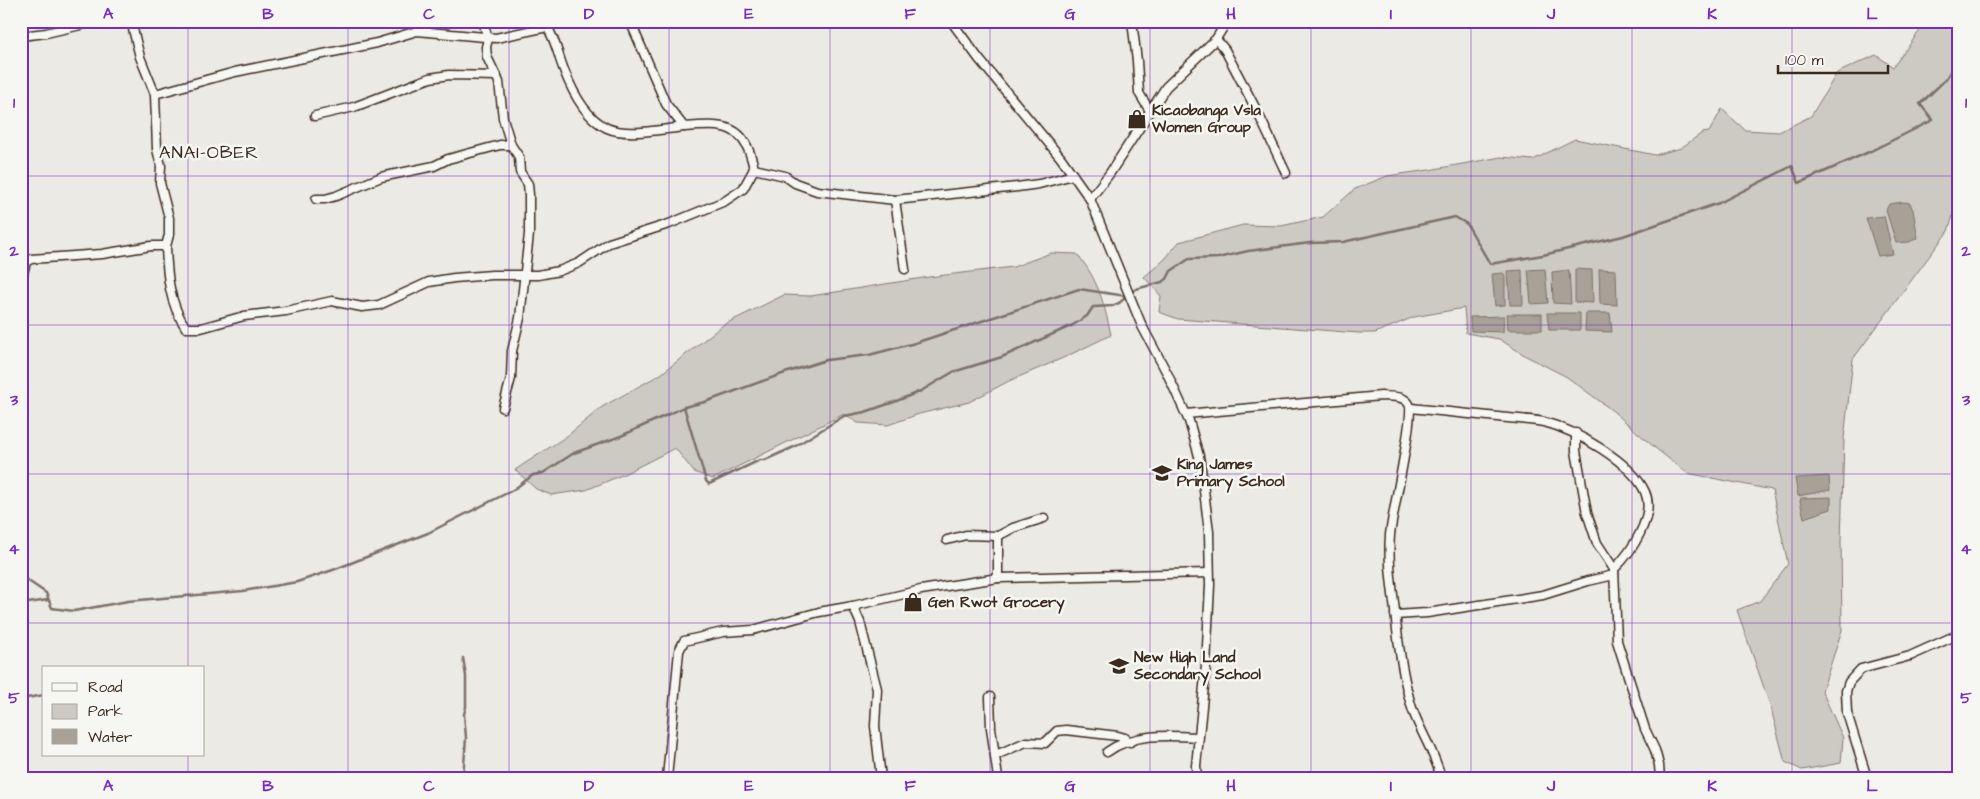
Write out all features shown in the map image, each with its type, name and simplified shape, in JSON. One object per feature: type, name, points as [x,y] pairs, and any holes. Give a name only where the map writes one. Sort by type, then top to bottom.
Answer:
[{"type":"street","points":[[21,36],[46,33],[98,21]]},
{"type":"street","points":[[131,21],[140,57],[155,94],[160,183],[169,218],[169,235],[166,246],[168,277],[172,298],[180,319],[186,328],[201,328],[244,316],[286,311],[332,301],[371,307],[380,305],[429,282],[470,276],[538,275],[559,271],[579,263],[609,243],[669,224],[697,211],[716,205],[744,189],[754,169],[742,136],[735,130],[712,126],[631,132],[606,128],[581,104],[569,83],[557,48],[546,27]]},
{"type":"street","points":[[484,21],[488,39],[486,47],[487,58],[499,82],[503,118],[511,145],[519,158],[520,172],[528,184],[529,195],[529,234],[520,318],[512,351],[511,378],[503,408]]},
{"type":"street","points":[[155,94],[235,72],[377,43],[417,31],[488,39],[524,33],[546,27],[555,21]]},
{"type":"street","points":[[630,21],[666,104],[684,127]]},
{"type":"street","points":[[951,21],[1090,199],[1142,326],[1186,414],[1199,456],[1209,532],[1210,617],[1198,737],[1197,778]]},
{"type":"street","points":[[1132,21],[1139,93],[1150,111]]},
{"type":"street","points":[[1090,199],[1110,173],[1166,87],[1216,39],[1227,21]]},
{"type":"street","points":[[1216,39],[1225,50],[1258,112],[1286,173]]},
{"type":"street","points":[[315,116],[354,107],[430,78],[449,75],[496,76]]},
{"type":"street","points":[[316,198],[325,199],[336,196],[381,178],[434,166],[448,158],[500,145],[511,145]]},
{"type":"street","points":[[754,169],[785,176],[795,183],[818,191],[895,200],[1040,184],[1073,175]]},
{"type":"street","points":[[895,200],[905,269]]},
{"type":"street","points":[[21,281],[26,262],[31,259],[102,254],[151,246],[166,246]]},
{"type":"street","points":[[1186,414],[1381,396],[1402,398],[1408,402],[1411,408],[1409,428],[1390,536],[1391,571],[1395,614],[1408,692],[1415,716],[1435,758],[1441,778]]},
{"type":"street","points":[[1395,614],[1427,612],[1543,595],[1614,572],[1636,542],[1645,522],[1646,494],[1638,480],[1593,443],[1576,433],[1542,422],[1411,408]]},
{"type":"street","points":[[1576,433],[1576,451],[1587,513],[1597,543],[1614,572],[1616,637],[1645,729],[1657,755],[1660,778]]},
{"type":"street","points":[[947,540],[966,535],[998,536],[1013,528],[1044,518]]},
{"type":"street","points":[[998,536],[998,578]]},
{"type":"street","points":[[667,778],[679,651],[684,641],[723,632],[753,630],[819,612],[921,590],[998,578],[1209,573]]},
{"type":"street","points":[[853,606],[860,622],[876,689],[875,726],[881,778]]},
{"type":"street","points":[[1867,778],[1847,713],[1846,691],[1849,682],[1862,669],[1910,656],[1959,634]]},
{"type":"street","points":[[990,697],[991,728],[998,778]]},
{"type":"street","points":[[996,755],[1026,742],[1045,743],[1057,731],[1066,730],[1118,736],[1130,742]]},
{"type":"street","points":[[1107,752],[1114,747],[1145,737],[1198,737]]},
{"type":"green space","points":[[1927,21],[1959,21],[1959,197],[1948,231],[1853,359],[1844,439],[1841,542],[1842,630],[1822,691],[1843,738],[1841,763],[1802,770],[1785,762],[1770,705],[1737,610],[1760,601],[1788,564],[1772,490],[1687,473],[1613,411],[1567,377],[1526,356],[1499,339],[1466,333],[1464,308],[1414,317],[1375,333],[1178,319],[1159,312],[1161,296],[1144,277],[1164,260],[1179,242],[1243,225],[1281,226],[1323,217],[1355,189],[1387,176],[1501,157],[1533,160],[1575,139],[1655,155],[1681,148],[1702,133],[1709,132],[1722,109],[1745,130],[1779,132],[1811,116],[1837,73],[1876,55],[1893,67]]},
{"type":"green space","points":[[1051,253],[1077,254],[1084,263],[1099,292],[1111,335],[1009,381],[969,402],[919,414],[888,425],[858,423],[844,414],[713,479],[694,472],[675,448],[622,475],[586,490],[551,495],[536,489],[515,470],[567,436],[602,407],[661,374],[723,325],[784,295],[811,296],[929,277],[1013,267]]},
{"type":"water","points":[[1910,203],[1913,210],[1918,238],[1909,242],[1896,243],[1886,210],[1889,204]]},
{"type":"water","points":[[1884,216],[1893,254],[1878,256],[1866,218]]},
{"type":"water","points":[[1545,269],[1548,303],[1531,304],[1528,270]]},
{"type":"water","points":[[1575,269],[1592,270],[1593,303],[1575,302]]},
{"type":"water","points":[[1599,269],[1616,270],[1617,305],[1600,304]]},
{"type":"water","points":[[1522,270],[1523,305],[1510,305],[1508,271]]},
{"type":"water","points":[[1569,270],[1571,304],[1553,303],[1552,272]]},
{"type":"water","points":[[1503,273],[1505,275],[1505,305],[1495,306],[1492,274]]},
{"type":"water","points":[[1547,313],[1580,313],[1580,330],[1549,330]]},
{"type":"water","points":[[1586,313],[1610,313],[1612,332],[1585,331]]},
{"type":"water","points":[[1507,314],[1542,314],[1542,330],[1508,330]]},
{"type":"water","points":[[1504,316],[1503,332],[1471,331],[1470,317]]},
{"type":"water","points":[[1829,476],[1830,490],[1798,496],[1795,478]]},
{"type":"water","points":[[1831,497],[1831,509],[1804,518],[1801,498]]},
{"type":"waterway","points":[[21,576],[46,593],[52,608],[74,611],[128,601],[243,591],[297,582],[428,533],[513,490],[533,475],[543,473],[574,453],[621,436],[684,407],[706,481],[709,484],[760,460],[765,460],[794,447],[844,416],[865,412],[894,402],[921,391],[953,372],[1002,357],[1073,325],[1087,316],[1093,307],[1112,306],[1119,303],[1136,289],[1162,282],[1167,279],[1171,271],[1189,259],[1218,258],[1248,251],[1310,243],[1343,242],[1455,217],[1467,224],[1490,264],[1543,255],[1623,236],[1719,203],[1792,166],[1799,183],[1871,151],[1933,120],[1920,104],[1945,80],[1959,58]]},
{"type":"waterway","points":[[684,407],[705,402],[826,360],[869,355],[915,343],[1079,289],[1126,296]]},
{"type":"waterway","points":[[21,604],[48,600]]},
{"type":"waterway","points":[[463,658],[466,676],[466,707],[464,714],[466,738],[463,778]]},
{"type":"waterway","points":[[21,699],[42,695]]},
{"type":"place","name":"Kicaobanga Vsla Women Group","points":[[1137,119]]},
{"type":"place","name":"King James Primary School","points":[[1162,473]]},
{"type":"place","name":"Gen Rwot Grocery","points":[[913,602]]},
{"type":"place","name":"New High Land Secondary School","points":[[1119,666]]},
{"type":"district","name":"ANAI-OBER","points":[[209,152]]}]
